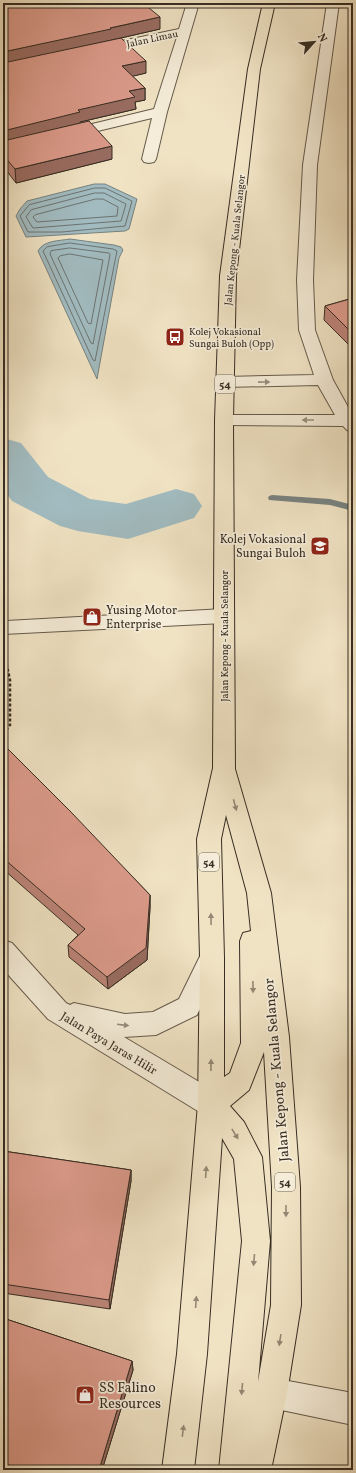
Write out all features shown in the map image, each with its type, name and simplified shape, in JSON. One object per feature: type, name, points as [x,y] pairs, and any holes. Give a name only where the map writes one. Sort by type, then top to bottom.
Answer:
[{"type":"highway","name":"Jalan Kepong - Kuala Selangor","points":[[178,1470],[192,1354],[211,1104],[212,958],[209,839],[224,768],[224,420],[228,276],[254,69],[268,3]]},
{"type":"highway","name":"Jalan Kepong - Kuala Selangor","points":[[224,768],[259,893],[276,1037],[286,1187],[286,1305],[272,1393],[256,1470]]},
{"type":"highway","points":[[235,1470],[256,1241],[248,1157],[234,1131],[211,1104],[240,1081],[254,1043],[252,920],[259,893]]},
{"type":"street","points":[[149,159],[160,112],[193,3]]},
{"type":"street","points":[[333,3],[310,165],[305,280],[307,330],[324,380],[350,423]]},
{"type":"street","name":"Jalan Limau","points":[[86,52],[185,30]]},
{"type":"street","points":[[48,139],[160,112]]},
{"type":"street","points":[[225,382],[324,380]]},
{"type":"street","points":[[224,420],[350,423]]},
{"type":"street","points":[[6,628],[224,616]]},
{"type":"street","name":"Jalan Paya Jaras Hilir","points":[[3,951],[57,1012],[211,1104]]},
{"type":"street","points":[[57,1012],[125,1026],[156,1023],[188,1008],[212,958]]},
{"type":"street","points":[[272,1393],[353,1409]]},
{"type":"path","points":[[3,734],[10,725],[10,680],[4,653],[6,628]]},
{"type":"water","points":[[94,184],[105,184],[137,199],[129,229],[125,231],[26,237],[16,216],[27,201]]},
{"type":"water","points":[[70,239],[114,245],[121,247],[123,250],[119,258],[97,379],[38,251],[41,247],[48,243]]},
{"type":"building","points":[[3,3],[143,3],[160,17],[3,52]]},
{"type":"building","points":[[121,38],[146,61],[122,66],[145,88],[129,91],[135,97],[78,110],[80,112],[3,131],[3,63]]},
{"type":"building","points":[[89,121],[112,146],[15,169],[3,155],[3,141]]},
{"type":"building","points":[[353,298],[353,334],[325,306]]},
{"type":"building","points":[[3,744],[71,812],[150,895],[146,948],[107,977],[68,945],[85,929],[3,858]]},
{"type":"building","points":[[3,1151],[131,1170],[109,1300],[3,1284]]},
{"type":"building","points":[[3,1318],[132,1361],[99,1470],[23,1470],[3,1463]]},
{"type":"waterway","points":[[3,454],[30,489],[78,514],[128,522],[176,506]]},
{"type":"waterway","points":[[272,498],[330,502],[353,508]]},
{"type":"place","name":"Kolej Vokasional Sungai Buloh (Opp)","points":[[175,337]]},
{"type":"place","name":"Kolej Vokasional Sungai Buloh","points":[[320,546]]},
{"type":"place","name":"Yusing Motor Enterprise","points":[[92,617]]},
{"type":"place","name":"SS Falino Resources","points":[[85,1395]]}]
